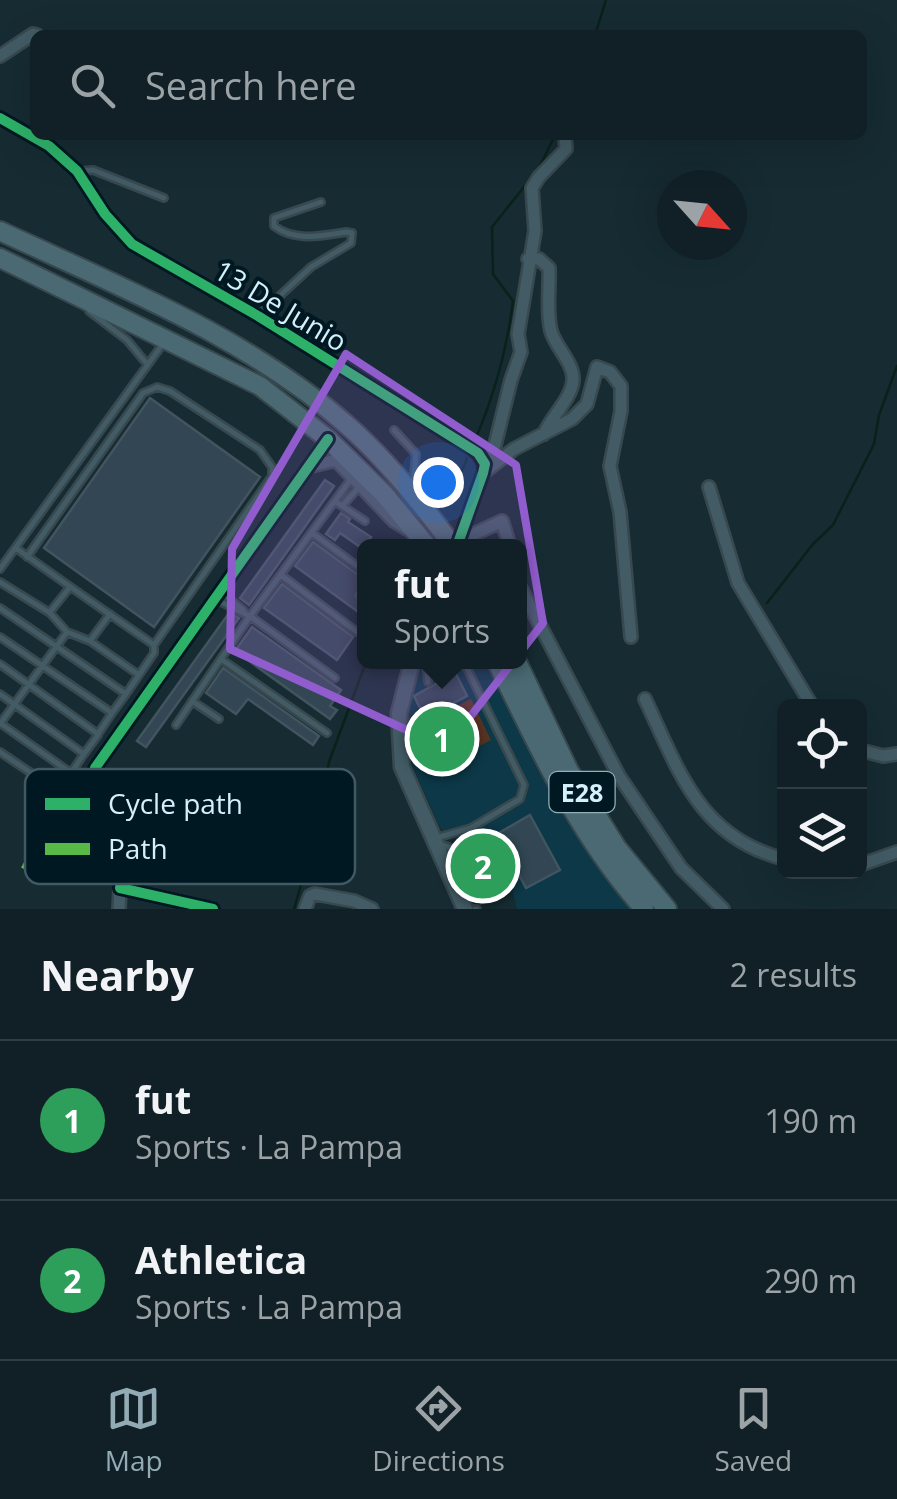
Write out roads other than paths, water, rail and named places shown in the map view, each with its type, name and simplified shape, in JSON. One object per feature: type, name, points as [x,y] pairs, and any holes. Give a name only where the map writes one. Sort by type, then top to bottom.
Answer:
[{"type":"main road","points":[[0,231],[178,314],[281,374],[349,426],[453,539]]},
{"type":"main road","points":[[0,258],[260,386],[385,495],[421,539]]},
{"type":"main road","name":"E28","points":[[503,669],[518,686],[617,848],[667,909]]},
{"type":"main road","name":"E28","points":[[517,669],[518,686],[546,764],[595,845],[644,909]]},
{"type":"street","points":[[0,56],[30,36]]},
{"type":"street","name":"13 De Junio","points":[[0,118],[30,135]]},
{"type":"street","name":"13 De Junio","points":[[39,140],[77,171],[132,244],[258,316],[478,453],[484,468]]},
{"type":"street","points":[[458,539],[495,445],[521,352],[518,334],[535,230],[532,188],[566,149],[565,140]]},
{"type":"street","points":[[528,259],[539,259],[549,268],[550,325],[561,356],[572,367],[573,380],[567,396],[544,435]]},
{"type":"street","points":[[484,468],[572,419],[587,404],[597,367],[617,379],[621,386],[621,410],[610,466],[620,512],[631,636]]},
{"type":"street","points":[[327,441],[336,460],[355,483],[419,539]]},
{"type":"street","points":[[95,769],[327,441]]},
{"type":"street","points":[[311,466],[336,460]]},
{"type":"street","points":[[709,487],[738,583],[808,699]]},
{"type":"street","points":[[464,539],[502,521],[508,539]]},
{"type":"street","points":[[527,600],[619,776],[681,868],[722,909]]},
{"type":"street","points":[[410,669],[399,714],[402,767],[467,908]]},
{"type":"street","points":[[645,700],[701,809],[729,834],[777,856]]},
{"type":"street","points":[[867,752],[883,756],[897,754]]},
{"type":"street","points":[[867,862],[897,852]]},
{"type":"street","points":[[119,909],[121,884]]},
{"type":"street","points":[[120,888],[213,909]]},
{"type":"street","points":[[305,909],[310,896],[319,894],[372,909]]},
{"type":"lane","points":[[77,171],[92,170],[164,198]]},
{"type":"lane","points":[[258,316],[311,267],[351,242],[352,233],[303,238],[284,234],[274,226],[274,218],[321,202]]},
{"type":"lane","points":[[51,283],[126,340],[147,364]]},
{"type":"lane","points":[[0,570],[168,338],[178,314]]},
{"type":"lane","points":[[27,557],[143,393],[157,387],[165,388],[260,450],[272,467],[272,476],[73,769]]},
{"type":"lane","points":[[394,430],[416,454],[417,467],[410,492]]},
{"type":"lane","points":[[176,725],[247,614],[355,483]]},
{"type":"lane","points":[[340,504],[365,521]]},
{"type":"lane","points":[[312,533],[357,566]]},
{"type":"lane","points":[[16,548],[154,645]]},
{"type":"lane","points":[[281,575],[357,632]]},
{"type":"lane","points":[[0,582],[50,613],[67,632],[90,641],[139,675]]},
{"type":"lane","points":[[50,613],[70,587]]},
{"type":"lane","points":[[218,596],[237,602],[247,614],[335,678]]},
{"type":"lane","points":[[0,608],[126,694]]},
{"type":"lane","points":[[90,641],[110,614]]},
{"type":"lane","points":[[64,769],[0,724],[67,632]]},
{"type":"lane","points":[[0,637],[112,713]]},
{"type":"lane","points":[[221,659],[327,733]]},
{"type":"lane","points":[[0,664],[98,734]]},
{"type":"lane","points":[[427,669],[428,682]]},
{"type":"lane","points":[[438,841],[470,828],[520,799],[524,792],[467,669]]},
{"type":"lane","points":[[0,694],[84,754]]},
{"type":"lane","points":[[192,701],[218,719]]},
{"type":"lane","points":[[0,752],[25,769]]},
{"type":"lane","points":[[438,841],[466,860],[474,878]]},
{"type":"waterway","points":[[597,30],[606,0]]},
{"type":"waterway","points":[[476,438],[499,371],[513,301],[493,274],[492,227],[539,168],[553,140]]},
{"type":"waterway","points":[[767,603],[833,525],[874,444],[879,415],[897,366]]},
{"type":"waterway","points":[[453,493],[467,458]]},
{"type":"waterway","points":[[328,769],[363,669]]},
{"type":"waterway","points":[[294,909],[301,884]]},
{"type":"place","name":"fut","points":[[442,739]]},
{"type":"place","name":"Athletica","points":[[483,866]]}]
